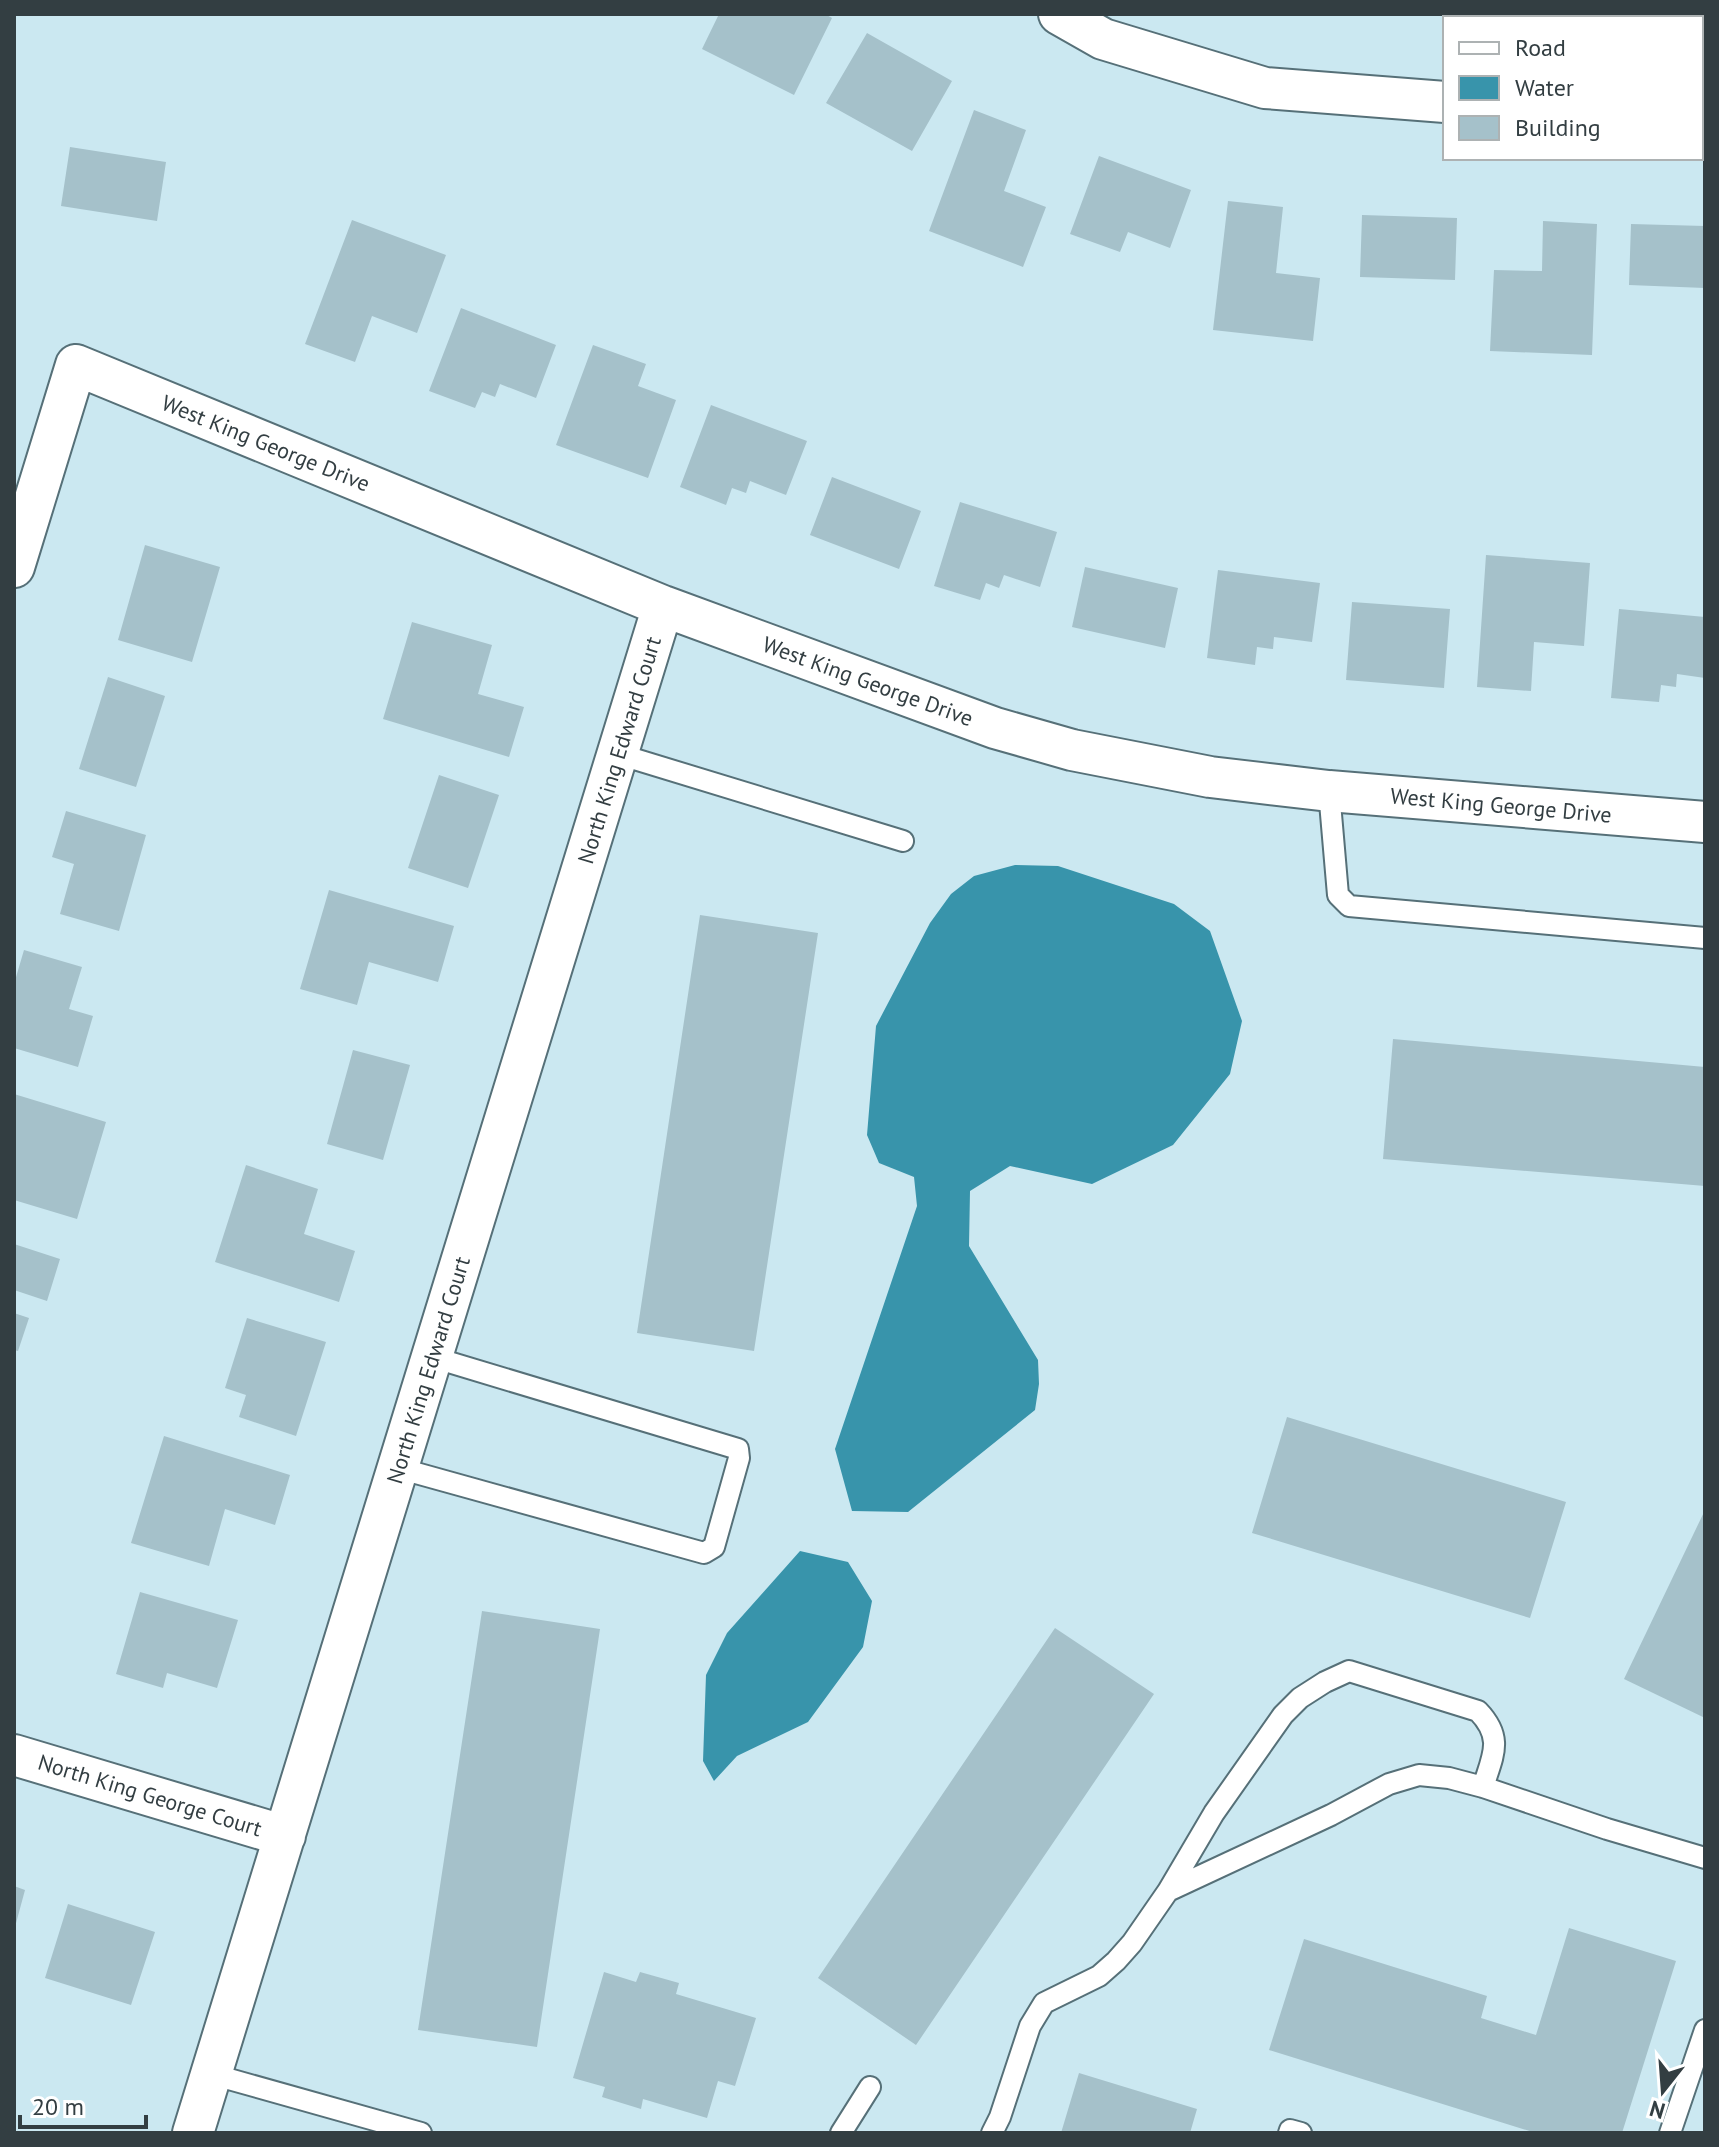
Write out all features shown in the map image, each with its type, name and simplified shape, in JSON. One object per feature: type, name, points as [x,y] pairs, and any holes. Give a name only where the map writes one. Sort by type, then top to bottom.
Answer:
[{"type":"street","points":[[1059,14],[1103,39],[1265,88],[1443,102]]},
{"type":"street","name":"West King George Drive","points":[[14,567],[76,365],[663,606],[995,728],[1072,750],[1210,777],[1329,791],[1705,822]]},
{"type":"street","name":"North King Edward Court","points":[[193,2133],[663,606]]},
{"type":"street","name":"North King George Court","points":[[14,1755],[285,1836]]},
{"type":"lane","points":[[618,754],[903,841]]},
{"type":"lane","points":[[1329,791],[1338,895],[1349,906],[1705,938]]},
{"type":"lane","points":[[398,1468],[704,1553],[714,1547],[739,1458],[738,1449],[432,1357]]},
{"type":"lane","points":[[992,2133],[1030,2026],[1044,2003],[1099,1976],[1132,1943],[1168,1891],[1214,1813],[1283,1715],[1300,1698],[1349,1671],[1478,1711],[1491,1724],[1495,1747],[1483,1787]]},
{"type":"lane","points":[[1168,1891],[1331,1815],[1389,1784],[1419,1775],[1449,1778],[1483,1787],[1705,1858]]},
{"type":"lane","points":[[1670,2133],[1705,2030]]},
{"type":"lane","points":[[211,2074],[421,2133]]},
{"type":"lane","points":[[841,2133],[870,2087]]},
{"type":"lane","points":[[1289,2133],[1290,2130],[1301,2133]]},
{"type":"water","points":[[1015,865],[1058,866],[1174,904],[1210,931],[1242,1021],[1230,1074],[1173,1145],[1092,1184],[1010,1166],[970,1191],[969,1246],[1038,1360],[1039,1384],[1035,1410],[908,1512],[852,1511],[835,1449],[917,1206],[914,1177],[879,1163],[867,1135],[876,1026],[930,923],[951,894],[974,876]]},
{"type":"water","points":[[800,1551],[848,1562],[872,1601],[863,1647],[808,1722],[737,1756],[714,1781],[703,1761],[706,1675],[727,1633]]},
{"type":"building","points":[[719,14],[825,14],[832,18],[794,95],[702,49]]},
{"type":"building","points":[[867,33],[952,81],[912,151],[826,103]]},
{"type":"building","points":[[974,110],[1026,130],[1004,191],[1046,207],[1023,267],[929,231]]},
{"type":"building","points":[[70,147],[166,162],[157,221],[61,206]]},
{"type":"building","points":[[1099,156],[1191,190],[1170,248],[1128,232],[1120,252],[1070,234]]},
{"type":"building","points":[[1228,201],[1283,207],[1276,273],[1320,278],[1313,341],[1213,330]]},
{"type":"building","points":[[1362,215],[1457,218],[1455,280],[1360,277]]},
{"type":"building","points":[[352,220],[446,255],[417,333],[372,316],[355,362],[305,344]]},
{"type":"building","points":[[1543,221],[1597,224],[1592,355],[1490,351],[1494,270],[1542,271]]},
{"type":"building","points":[[1631,224],[1705,226],[1705,288],[1629,285]]},
{"type":"building","points":[[461,308],[556,345],[536,398],[500,384],[495,397],[482,392],[475,408],[429,391]]},
{"type":"building","points":[[593,345],[646,364],[638,386],[676,400],[648,478],[556,445]]},
{"type":"building","points":[[711,405],[807,441],[786,495],[750,481],[746,493],[732,488],[726,505],[680,487]]},
{"type":"building","points":[[832,477],[921,511],[899,569],[810,535]]},
{"type":"building","points":[[960,502],[1057,532],[1040,587],[1004,575],[999,588],[986,583],[980,600],[934,586]]},
{"type":"building","points":[[145,545],[220,567],[192,662],[118,640]]},
{"type":"building","points":[[1486,555],[1590,563],[1584,646],[1534,642],[1531,691],[1477,687]]},
{"type":"building","points":[[1085,567],[1178,588],[1165,648],[1072,627]]},
{"type":"building","points":[[1218,570],[1320,583],[1312,642],[1274,637],[1273,649],[1257,647],[1255,665],[1207,658]]},
{"type":"building","points":[[1352,602],[1450,609],[1444,688],[1346,680]]},
{"type":"building","points":[[1619,609],[1705,617],[1705,678],[1677,674],[1676,687],[1661,685],[1659,702],[1611,698]]},
{"type":"building","points":[[412,622],[492,645],[478,694],[524,707],[509,757],[383,719]]},
{"type":"building","points":[[108,677],[165,696],[136,787],[79,769]]},
{"type":"building","points":[[439,775],[499,795],[468,888],[408,868]]},
{"type":"building","points":[[66,811],[146,835],[119,931],[60,914],[74,864],[52,857]]},
{"type":"building","points":[[329,890],[454,926],[438,982],[369,962],[357,1005],[300,989]]},
{"type":"building","points":[[700,915],[818,933],[754,1351],[637,1333]]},
{"type":"building","points":[[24,950],[82,967],[69,1009],[93,1016],[78,1067],[14,1048],[14,984]]},
{"type":"building","points":[[1393,1039],[1705,1067],[1705,1186],[1383,1159]]},
{"type":"building","points":[[353,1050],[410,1065],[383,1160],[327,1144]]},
{"type":"building","points":[[14,1094],[106,1122],[77,1219],[14,1200]]},
{"type":"building","points":[[246,1165],[318,1189],[304,1234],[355,1251],[339,1302],[215,1262]]},
{"type":"building","points":[[14,1244],[60,1259],[47,1301],[14,1290]]},
{"type":"building","points":[[14,1313],[29,1318],[18,1351],[14,1350]]},
{"type":"building","points":[[247,1318],[326,1342],[296,1436],[239,1417],[246,1395],[225,1388]]},
{"type":"building","points":[[1287,1417],[1566,1502],[1530,1618],[1252,1533]]},
{"type":"building","points":[[164,1436],[290,1475],[275,1525],[225,1509],[209,1566],[131,1543]]},
{"type":"building","points":[[1705,1510],[1705,1718],[1624,1679]]},
{"type":"building","points":[[140,1592],[238,1620],[217,1688],[167,1673],[163,1688],[116,1674]]},
{"type":"building","points":[[482,1611],[600,1629],[537,2047],[418,2030]]},
{"type":"building","points":[[1055,1628],[1154,1694],[916,2045],[818,1978]]},
{"type":"building","points":[[14,1886],[25,1890],[15,1927],[14,1927]]},
{"type":"building","points":[[68,1904],[155,1932],[131,2005],[45,1978]]},
{"type":"building","points":[[1569,1928],[1676,1961],[1622,2133],[1536,2133],[1269,2050],[1304,1939],[1487,1996],[1481,2018],[1536,2035]]},
{"type":"building","points":[[604,1972],[636,1982],[640,1972],[679,1983],[676,1994],[756,2018],[735,2086],[718,2081],[707,2118],[643,2099],[641,2109],[602,2097],[605,2087],[573,2078]]},
{"type":"building","points":[[1079,2073],[1197,2109],[1190,2133],[1061,2133]]}]
